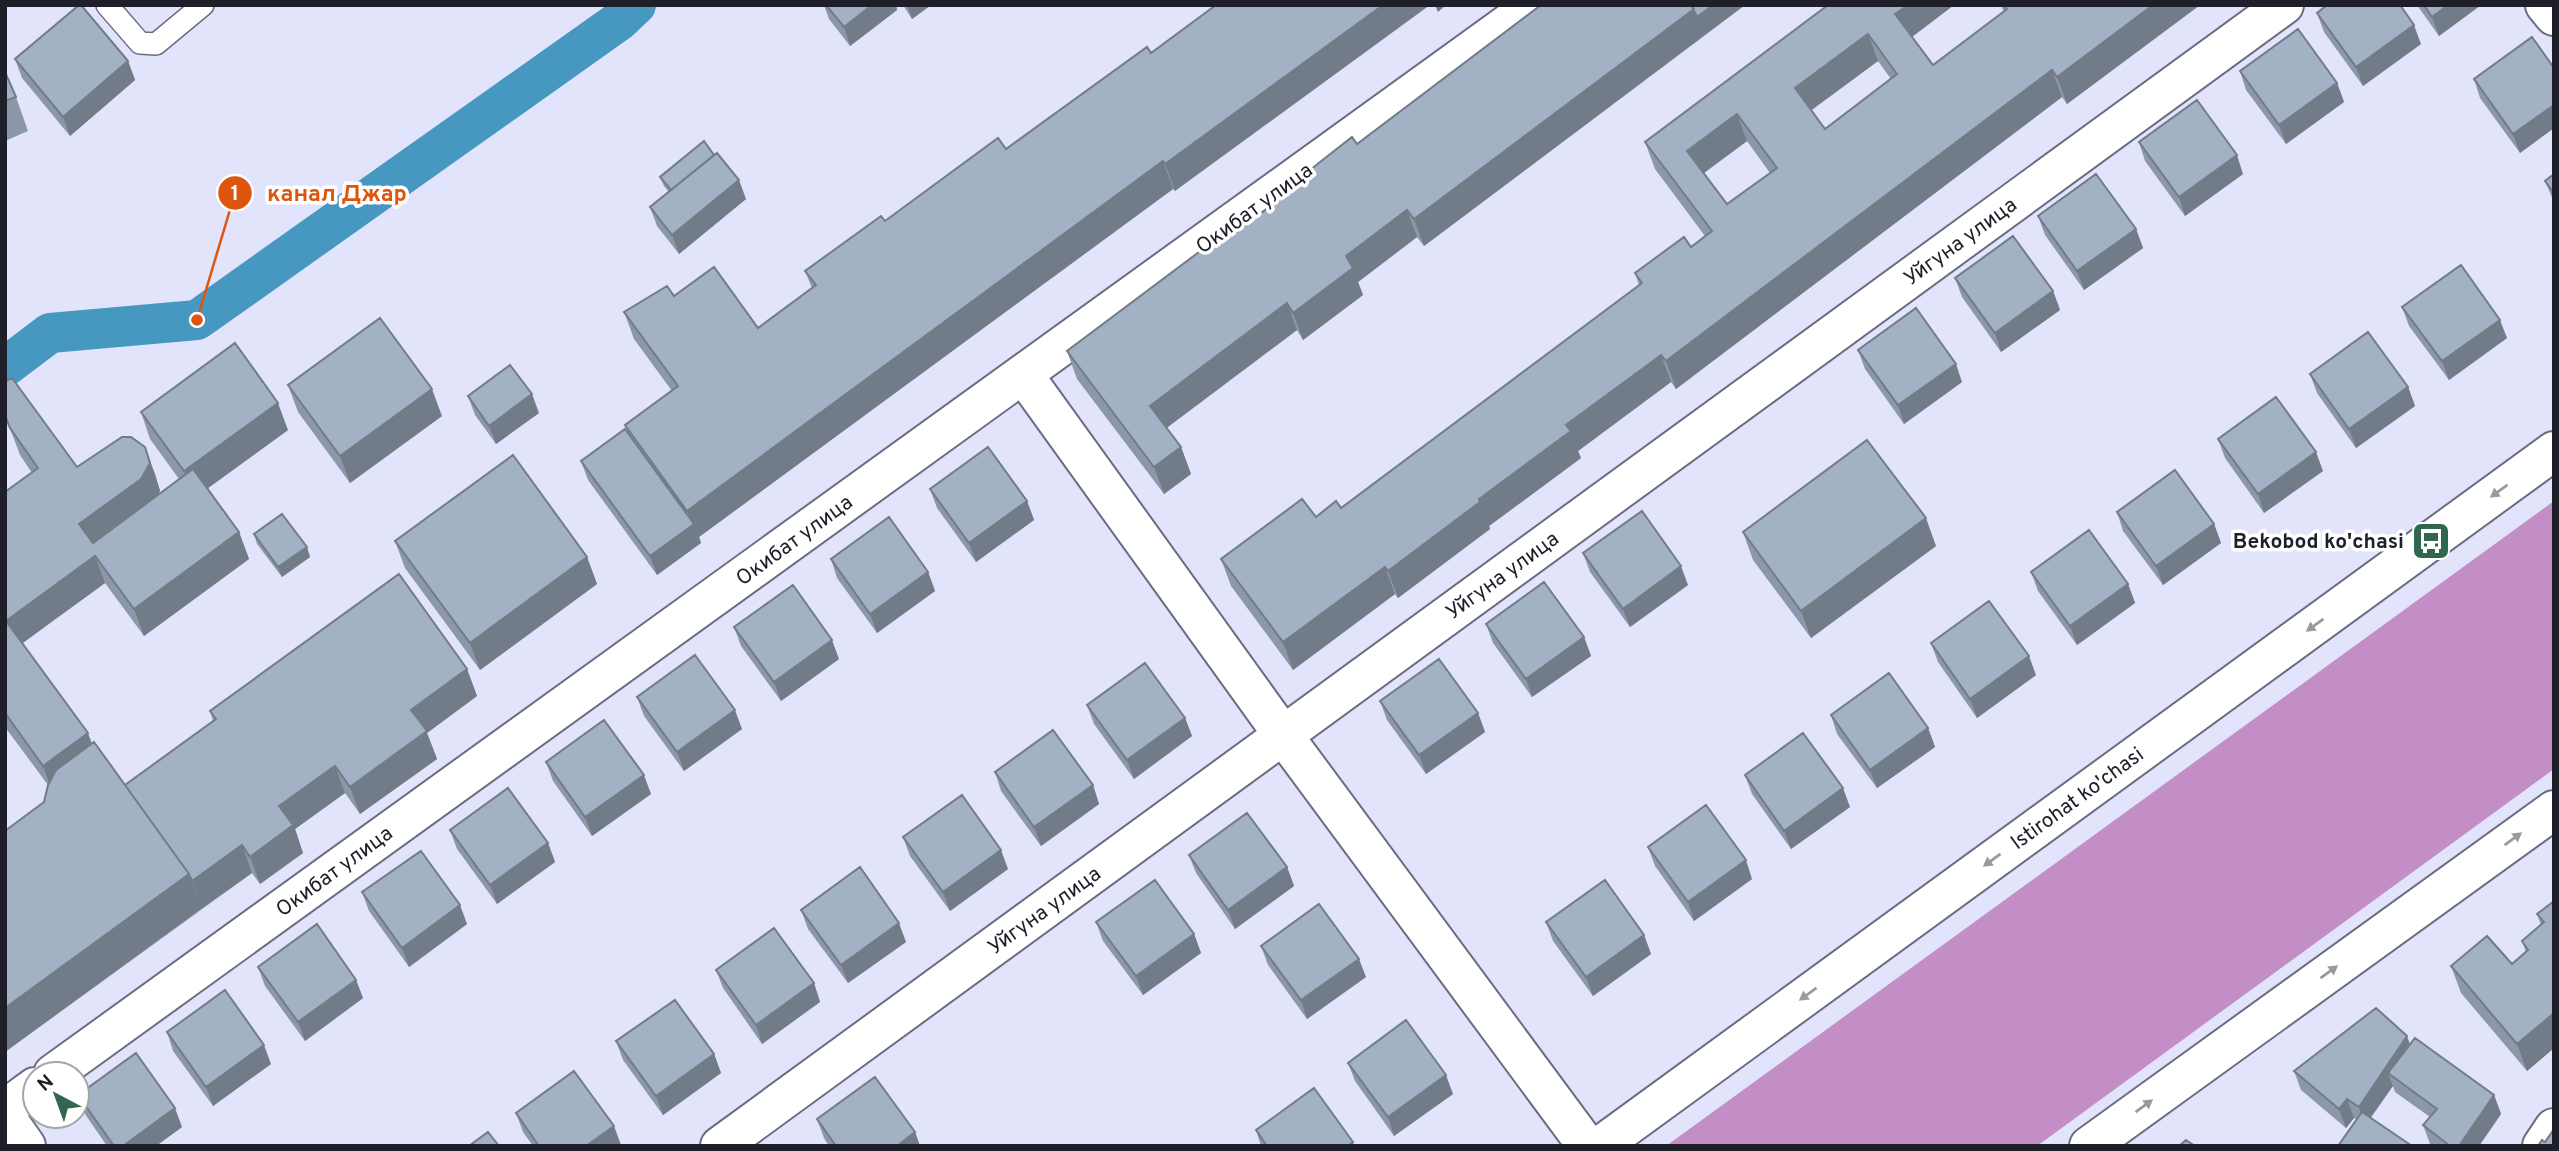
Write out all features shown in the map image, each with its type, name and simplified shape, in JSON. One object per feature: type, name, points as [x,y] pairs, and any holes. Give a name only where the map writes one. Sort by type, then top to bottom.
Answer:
[{"type":"street","name":"Окибат улица","points":[[73,1060],[1535,5]]},
{"type":"street","name":"Уйгуна улица","points":[[720,1146],[2284,5]]},
{"type":"street","points":[[2545,5],[2554,16]]},
{"type":"street","points":[[1023,374],[1283,735],[1587,1146]]},
{"type":"street","name":"Istirohat ko'chasi","points":[[1600,1146],[2554,451]]},
{"type":"street","points":[[2089,1146],[2554,810]]},
{"type":"street","points":[[5,1109],[21,1097]]},
{"type":"street","points":[[5,1116],[26,1146]]},
{"type":"street","points":[[2542,1146],[2554,1128]]},
{"type":"lane","points":[[107,5],[140,43],[156,44],[203,5]]},
{"type":"shaded area","points":[[2554,501],[2554,769],[2037,1146],[1666,1146]]},
{"type":"building","points":[[79,5],[128,61],[63,117],[15,59]]},
{"type":"building","points":[[826,5],[872,5],[844,27]]},
{"type":"building","points":[[1216,5],[1383,5],[1165,164],[1163,161],[687,511],[625,425],[678,386],[624,312],[667,286],[674,296],[714,267],[758,328],[816,285],[805,271],[881,216],[885,221],[998,138],[1006,149],[1147,47],[1151,53]]},
{"type":"building","points":[[1541,5],[1691,5],[1694,9],[1414,219],[1407,210],[1346,256],[1353,268],[1293,313],[1287,303],[1150,406],[1181,447],[1154,467],[1067,351],[1231,228],[1235,233],[1295,187],[1292,184],[1352,137],[1357,144]]},
{"type":"building","points":[[1691,5],[1713,5],[1697,17]]},
{"type":"building","points":[[1828,5],[1908,5],[1895,14],[1933,65],[2007,9],[2004,5],[2153,5],[2057,77],[2052,70],[1666,361],[1661,355],[1566,425],[1571,431],[1479,499],[1480,502],[1388,571],[1385,567],[1283,642],[1221,559],[1302,499],[1316,517],[1336,501],[1341,508],[1642,283],[1635,273],[1684,237],[1691,247],[1712,231],[1645,142]],"holes":[[[1868,34],[1897,74],[1825,129],[1795,88]],[[1737,114],[1777,168],[1727,204],[1687,151]]]},
{"type":"building","points":[[2327,5],[2400,5],[2414,25],[2356,67],[2317,13]]},
{"type":"building","points":[[2424,5],[2448,5],[2432,17]]},
{"type":"building","points":[[2298,29],[2337,83],[2279,125],[2240,71]]},
{"type":"building","points":[[2532,37],[2554,68],[2554,105],[2513,134],[2474,79]]},
{"type":"building","points":[[5,72],[16,97],[5,101]]},
{"type":"building","points":[[2197,100],[2237,155],[2179,197],[2139,142]]},
{"type":"building","points":[[704,141],[714,155],[671,190],[660,177]]},
{"type":"building","points":[[717,153],[739,180],[672,235],[650,207]]},
{"type":"building","points":[[2096,174],[2136,229],[2077,271],[2038,216]]},
{"type":"building","points":[[2554,174],[2554,193],[2545,181]]},
{"type":"building","points":[[2013,236],[2053,291],[1995,333],[1955,278]]},
{"type":"building","points":[[2461,265],[2500,320],[2442,361],[2402,307]]},
{"type":"building","points":[[1916,308],[1956,364],[1898,405],[1858,350]]},
{"type":"building","points":[[380,318],[432,389],[340,456],[288,385]]},
{"type":"building","points":[[2368,332],[2408,387],[2349,429],[2310,374]]},
{"type":"building","points":[[235,343],[278,403],[184,471],[141,412]]},
{"type":"building","points":[[510,365],[532,394],[489,426],[468,396]]},
{"type":"building","points":[[12,378],[77,467],[122,437],[131,437],[145,447],[150,463],[141,479],[79,524],[93,543],[193,469],[239,532],[134,609],[95,556],[6,621],[88,733],[43,766],[5,713],[5,492],[38,468],[10,428],[5,415],[5,382]]},
{"type":"building","points":[[2276,397],[2316,452],[2258,494],[2218,439]]},
{"type":"building","points":[[625,429],[694,524],[650,556],[581,461]]},
{"type":"building","points":[[1867,440],[1926,518],[1801,611],[1743,532]]},
{"type":"building","points":[[988,447],[1027,501],[969,543],[930,489]]},
{"type":"building","points":[[513,455],[587,557],[470,643],[395,541]]},
{"type":"building","points":[[2175,470],[2214,524],[2156,566],[2117,512]]},
{"type":"building","points":[[1642,511],[1681,566],[1623,609],[1583,553]]},
{"type":"building","points":[[282,514],[307,547],[278,567],[254,534]]},
{"type":"building","points":[[889,517],[928,572],[870,614],[831,559]]},
{"type":"building","points":[[2089,530],[2128,584],[2070,626],[2031,572]]},
{"type":"building","points":[[399,574],[467,669],[411,710],[427,731],[350,787],[335,766],[279,806],[293,825],[250,857],[242,845],[192,881],[125,785],[216,719],[210,711]]},
{"type":"building","points":[[1544,582],[1584,637],[1526,679],[1486,624]]},
{"type":"building","points":[[793,585],[832,640],[774,682],[734,627]]},
{"type":"building","points":[[1989,601],[2029,656],[1970,699],[1931,643]]},
{"type":"building","points":[[695,655],[735,710],[677,752],[637,697]]},
{"type":"building","points":[[1439,659],[1478,713],[1419,755],[1380,701]]},
{"type":"building","points":[[1145,663],[1185,718],[1127,760],[1087,705]]},
{"type":"building","points":[[1889,673],[1928,728],[1870,770],[1831,715]]},
{"type":"building","points":[[604,720],[644,775],[585,817],[546,762]]},
{"type":"building","points":[[1053,730],[1093,785],[1034,827],[995,772]]},
{"type":"building","points":[[1803,733],[1843,788],[1784,831],[1745,775]]},
{"type":"building","points":[[94,742],[189,874],[5,1008],[5,831],[44,802],[48,785],[56,770]]},
{"type":"building","points":[[508,788],[548,843],[490,885],[450,830]]},
{"type":"building","points":[[962,795],[1001,850],[943,892],[903,837]]},
{"type":"building","points":[[1706,805],[1746,860],[1688,902],[1648,847]]},
{"type":"building","points":[[1247,813],[1287,867],[1228,910],[1189,855]]},
{"type":"building","points":[[421,851],[460,905],[402,948],[362,892]]},
{"type":"building","points":[[860,867],[899,923],[841,965],[801,910]]},
{"type":"building","points":[[1155,880],[1194,934],[1136,976],[1096,922]]},
{"type":"building","points":[[1605,880],[1644,935],[1586,977],[1546,922]]},
{"type":"building","points":[[2554,901],[2554,1013],[2517,1044],[2451,966],[2487,936],[2512,964],[2528,950],[2522,941],[2544,922],[2537,914]]},
{"type":"building","points":[[1319,904],[1359,959],[1301,1000],[1261,946]]},
{"type":"building","points":[[317,924],[356,980],[298,1022],[258,967]]},
{"type":"building","points":[[774,928],[814,983],[756,1025],[716,970]]},
{"type":"building","points":[[225,990],[264,1045],[206,1087],[167,1032]]},
{"type":"building","points":[[675,1000],[714,1054],[656,1096],[616,1041]]},
{"type":"building","points":[[2376,1008],[2407,1036],[2359,1107],[2347,1099],[2339,1109],[2294,1071]]},
{"type":"building","points":[[1406,1020],[1446,1075],[1388,1117],[1348,1063]]},
{"type":"building","points":[[2415,1038],[2494,1095],[2459,1146],[2450,1146],[2423,1125],[2437,1109],[2388,1073]]},
{"type":"building","points":[[136,1053],[175,1108],[123,1146],[114,1146],[91,1113],[91,1086]]},
{"type":"building","points":[[574,1071],[614,1126],[586,1146],[539,1146],[516,1113]]},
{"type":"building","points":[[875,1077],[915,1132],[897,1146],[836,1146],[817,1119]]},
{"type":"building","points":[[1314,1088],[1353,1142],[1348,1146],[1267,1146],[1256,1130]]},
{"type":"building","points":[[2362,1112],[2412,1146],[2338,1146]]},
{"type":"building","points":[[2554,1129],[2554,1146],[2538,1146],[2542,1140],[2545,1142]]},
{"type":"building","points":[[488,1132],[499,1146],[469,1146]]},
{"type":"building","points":[[2186,1140],[2195,1146],[2179,1146]]},
{"type":"waterway","points":[[5,367],[50,333],[197,320],[619,21],[636,5]]},
{"type":"place","name":"канал Джар","points":[[197,320]]},
{"type":"place","name":"Bekobod ko'chasi","points":[[2431,541]]}]
